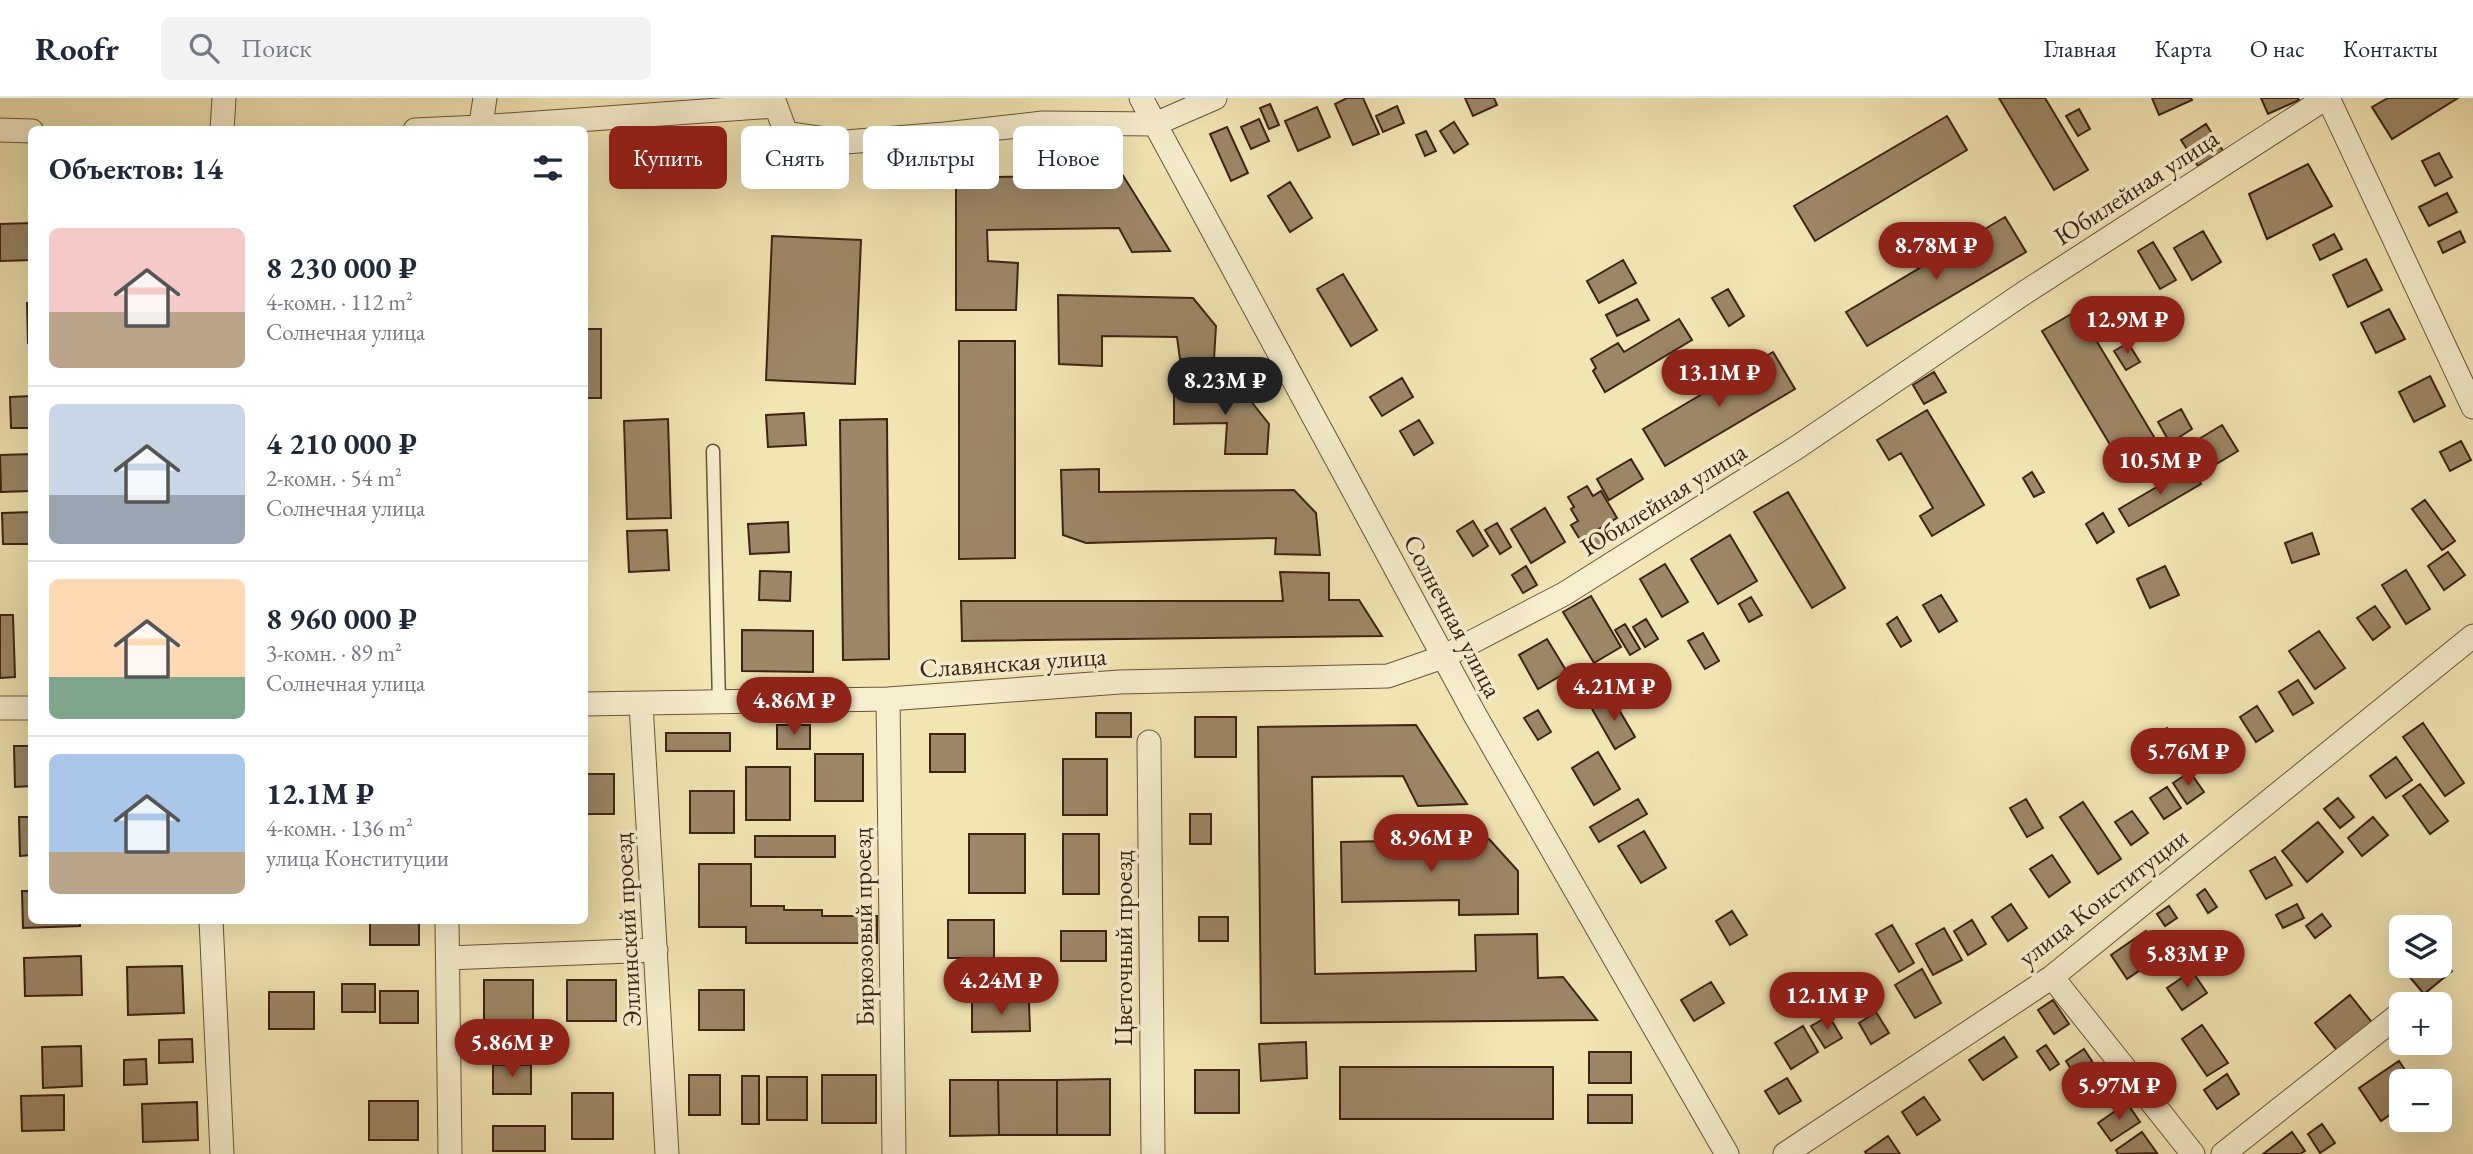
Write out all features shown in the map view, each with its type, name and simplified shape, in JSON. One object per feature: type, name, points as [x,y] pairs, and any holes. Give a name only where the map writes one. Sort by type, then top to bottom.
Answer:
[{"type":"street","points":[[222,126],[224,98]]},
{"type":"street","points":[[480,126],[485,98]]},
{"type":"street","name":"Солнечная улица","points":[[1141,98],[1443,657],[1717,1151]]},
{"type":"street","points":[[513,126],[773,102],[786,133],[846,142],[1043,123],[1155,124],[1215,98]]},
{"type":"street","points":[[2327,98],[2473,407]]},
{"type":"street","name":"Юбилейная улица","points":[[1443,657],[1564,594],[1749,477],[2024,293],[2327,98]]},
{"type":"street","points":[[0,130],[28,131]]},
{"type":"street","name":"улица Конституции","points":[[1785,1154],[2052,977],[2473,636]]},
{"type":"street","name":"Славянская улица","points":[[588,704],[888,699],[1120,682],[1388,676],[1443,657]]},
{"type":"street","name":"Бирюзовый проезд","points":[[888,699],[894,1154]]},
{"type":"street","name":"Эллинский проезд","points":[[641,704],[667,1154]]},
{"type":"street","points":[[0,708],[28,708]]},
{"type":"street","name":"Цветочный проезд","points":[[1149,742],[1153,1154]]},
{"type":"street","points":[[211,924],[222,1154]]},
{"type":"street","points":[[447,924],[450,1154]]},
{"type":"street","points":[[448,958],[656,950]]},
{"type":"street","points":[[2052,977],[2193,1154]]},
{"type":"street","points":[[2223,1154],[2389,1023]]},
{"type":"lane","points":[[713,451],[719,703]]},
{"type":"building","points":[[1347,98],[1363,98],[1379,134],[1353,145],[1335,104]]},
{"type":"building","points":[[1465,98],[1494,98],[1497,105],[1473,116]]},
{"type":"building","points":[[1999,98],[2045,98],[2088,170],[2054,190]]},
{"type":"building","points":[[2152,98],[2191,98],[2192,100],[2159,115]]},
{"type":"building","points":[[2261,98],[2298,98],[2299,100],[2268,114]]},
{"type":"building","points":[[2388,98],[2458,98],[2392,139],[2372,107]]},
{"type":"building","points":[[1270,104],[1279,125],[1269,129],[1260,108]]},
{"type":"building","points":[[1397,106],[1404,123],[1383,132],[1376,116]]},
{"type":"building","points":[[1317,107],[1330,137],[1298,151],[1285,121]]},
{"type":"building","points":[[2079,109],[2090,129],[2078,136],[2066,116]]},
{"type":"building","points":[[1947,116],[1967,150],[1815,241],[1794,206]]},
{"type":"building","points":[[1259,119],[1269,141],[1251,149],[1241,127]]},
{"type":"building","points":[[1454,122],[1468,144],[1454,153],[1440,131]]},
{"type":"building","points":[[2206,124],[2223,151],[2198,166],[2181,140]]},
{"type":"building","points":[[1227,127],[1248,173],[1231,181],[1210,134]]},
{"type":"building","points":[[1426,131],[1436,151],[1425,156],[1416,135]]},
{"type":"building","points":[[2439,153],[2452,177],[2435,186],[2422,161]]},
{"type":"building","points":[[2308,164],[2332,206],[2267,239],[2249,194]]},
{"type":"building","points":[[1123,176],[1170,251],[1132,252],[1119,228],[987,230],[988,261],[1018,263],[1016,310],[956,310],[956,189],[999,189],[999,177],[1013,177],[1013,189],[1123,189]]},
{"type":"building","points":[[1290,182],[1312,218],[1290,232],[1268,196]]},
{"type":"building","points":[[2447,193],[2457,212],[2429,226],[2419,207]]},
{"type":"building","points":[[2005,217],[2026,252],[1867,346],[1846,312]]},
{"type":"building","points":[[28,223],[28,260],[0,261],[0,224]]},
{"type":"building","points":[[2203,231],[2221,262],[2192,280],[2174,248]]},
{"type":"building","points":[[2460,231],[2465,242],[2443,253],[2438,242]]},
{"type":"building","points":[[2334,234],[2342,249],[2320,260],[2313,245]]},
{"type":"building","points":[[772,236],[861,240],[855,384],[766,380]]},
{"type":"building","points":[[2153,242],[2176,280],[2160,289],[2138,251]]},
{"type":"building","points":[[2366,259],[2382,290],[2348,307],[2333,275]]},
{"type":"building","points":[[1623,260],[1636,283],[1599,303],[1587,281]]},
{"type":"building","points":[[1343,274],[1377,330],[1351,346],[1317,289]]},
{"type":"building","points":[[1728,289],[1744,316],[1729,326],[1712,298]]},
{"type":"building","points":[[1058,295],[1193,298],[1216,326],[1214,359],[1180,359],[1177,337],[1102,336],[1102,366],[1059,364]]},
{"type":"building","points":[[1637,299],[1649,320],[1617,336],[1606,315]]},
{"type":"building","points":[[2389,309],[2405,339],[2376,353],[2361,323]]},
{"type":"building","points":[[2078,310],[2166,457],[2130,478],[2042,331]]},
{"type":"building","points":[[1679,319],[1692,340],[1605,392],[1593,371],[1596,368],[1591,359],[1618,343],[1624,352]]},
{"type":"building","points":[[588,329],[601,329],[601,398],[588,398]]},
{"type":"building","points":[[959,341],[1015,341],[1015,558],[959,559]]},
{"type":"building","points":[[2128,343],[2140,362],[2126,370],[2114,351]]},
{"type":"building","points":[[1773,352],[1795,389],[1665,466],[1643,429]]},
{"type":"building","points":[[1934,372],[1946,392],[1924,404],[1913,385]]},
{"type":"building","points":[[2430,376],[2445,406],[2414,422],[2399,392]]},
{"type":"building","points":[[1402,378],[1413,397],[1382,416],[1370,397]]},
{"type":"building","points":[[1174,389],[1242,390],[1269,424],[1267,454],[1225,454],[1227,423],[1174,424]]},
{"type":"building","points":[[28,396],[28,428],[11,428],[10,397]]},
{"type":"building","points":[[2181,409],[2192,429],[2170,443],[2158,422]]},
{"type":"building","points":[[1927,410],[1984,505],[1932,536],[1920,516],[1933,508],[1901,453],[1889,460],[1877,440]]},
{"type":"building","points":[[804,413],[806,445],[768,447],[766,415]]},
{"type":"building","points":[[668,419],[671,518],[627,519],[624,421]]},
{"type":"building","points":[[887,419],[889,659],[843,660],[840,420]]},
{"type":"building","points":[[1419,420],[1433,443],[1414,455],[1400,431]]},
{"type":"building","points":[[2222,425],[2238,451],[2205,471],[2189,445]]},
{"type":"building","points":[[2461,441],[2471,460],[2450,471],[2440,452]]},
{"type":"building","points":[[28,454],[28,491],[1,492],[0,455]]},
{"type":"building","points":[[1631,459],[1643,479],[1609,500],[1597,479]]},
{"type":"building","points":[[2191,467],[2201,484],[2129,526],[2119,509]]},
{"type":"building","points":[[1099,469],[1099,492],[1294,490],[1316,513],[1320,555],[1275,554],[1276,538],[1086,543],[1063,535],[1061,470]]},
{"type":"building","points":[[2032,472],[2044,492],[2034,497],[2023,478]]},
{"type":"building","points":[[1587,486],[1593,496],[1601,491],[1617,518],[1597,530],[1607,546],[1590,556],[1571,525],[1578,521],[1568,497]]},
{"type":"building","points":[[1788,492],[1845,588],[1812,608],[1754,512]]},
{"type":"building","points":[[2425,500],[2455,541],[2442,550],[2412,509]]},
{"type":"building","points":[[1545,508],[1565,542],[1531,563],[1511,529]]},
{"type":"building","points":[[28,512],[28,544],[3,544],[2,513]]},
{"type":"building","points":[[2103,513],[2114,532],[2097,543],[2086,524]]},
{"type":"building","points":[[1473,521],[1488,546],[1473,556],[1457,531]]},
{"type":"building","points":[[788,522],[789,552],[750,554],[748,524]]},
{"type":"building","points":[[1497,523],[1511,547],[1500,554],[1485,530]]},
{"type":"building","points":[[667,530],[669,570],[629,572],[627,531]]},
{"type":"building","points":[[2312,533],[2319,554],[2292,563],[2285,543]]},
{"type":"building","points":[[1730,535],[1757,581],[1718,604],[1691,559]]},
{"type":"building","points":[[2448,552],[2465,575],[2444,590],[2428,566]]},
{"type":"building","points":[[1665,564],[1688,602],[1662,617],[1640,579]]},
{"type":"building","points":[[1526,566],[1537,585],[1523,593],[1512,575]]},
{"type":"building","points":[[2165,566],[2179,595],[2150,608],[2137,579]]},
{"type":"building","points":[[2406,570],[2430,609],[2406,624],[2382,585]]},
{"type":"building","points":[[760,571],[791,572],[790,601],[759,600]]},
{"type":"building","points":[[1280,572],[1329,573],[1329,600],[1359,600],[1382,636],[962,641],[961,601],[1283,601]]},
{"type":"building","points":[[1941,595],[1957,621],[1939,632],[1923,605]]},
{"type":"building","points":[[1591,596],[1621,647],[1594,663],[1563,612]]},
{"type":"building","points":[[1751,597],[1762,615],[1749,622],[1739,604]]},
{"type":"building","points":[[2375,606],[2390,627],[2373,640],[2357,618]]},
{"type":"building","points":[[0,615],[13,615],[15,677],[0,678]]},
{"type":"building","points":[[1897,617],[1911,641],[1901,647],[1887,624]]},
{"type":"building","points":[[1646,619],[1658,639],[1645,647],[1633,627]]},
{"type":"building","points":[[1625,624],[1640,649],[1630,655],[1615,630]]},
{"type":"building","points":[[742,630],[813,631],[813,672],[742,671]]},
{"type":"building","points":[[2319,631],[2345,668],[2315,689],[2289,651]]},
{"type":"building","points":[[1703,633],[1719,661],[1705,669],[1688,641]]},
{"type":"building","points":[[1547,639],[1567,672],[1538,689],[1519,655]]},
{"type":"building","points":[[2298,680],[2313,703],[2293,715],[2279,692]]},
{"type":"building","points":[[1612,698],[1635,737],[1615,749],[1592,709]]},
{"type":"building","points":[[2257,706],[2273,731],[2256,742],[2240,717]]},
{"type":"building","points":[[1538,710],[1551,732],[1538,740],[1524,718]]},
{"type":"building","points":[[1096,713],[1131,713],[1131,737],[1096,737]]},
{"type":"building","points":[[1195,717],[1236,717],[1236,757],[1195,757]]},
{"type":"building","points":[[2423,723],[2464,783],[2445,796],[2403,737]]},
{"type":"building","points":[[777,725],[810,725],[810,749],[777,749]]},
{"type":"building","points":[[1416,725],[1467,804],[1418,806],[1403,776],[1312,777],[1315,974],[1476,971],[1475,935],[1537,934],[1538,978],[1563,977],[1597,1020],[1261,1023],[1258,727]]},
{"type":"building","points":[[2167,728],[2173,738],[2154,749],[2148,738]]},
{"type":"building","points":[[666,733],[730,733],[730,751],[666,751]]},
{"type":"building","points":[[930,734],[965,734],[965,772],[930,772]]},
{"type":"building","points":[[14,746],[28,746],[28,786],[15,787]]},
{"type":"building","points":[[1598,752],[1620,789],[1594,805],[1572,768]]},
{"type":"building","points":[[815,754],[863,754],[863,801],[815,801]]},
{"type":"building","points":[[2396,757],[2412,780],[2386,798],[2370,776]]},
{"type":"building","points":[[1063,759],[1107,759],[1107,815],[1063,815]]},
{"type":"building","points":[[746,767],[790,767],[790,820],[746,820]]},
{"type":"building","points":[[2190,772],[2204,792],[2187,804],[2173,783]]},
{"type":"building","points":[[588,774],[614,774],[614,814],[588,814]]},
{"type":"building","points":[[2420,784],[2448,821],[2430,834],[2403,796]]},
{"type":"building","points":[[2167,787],[2181,808],[2164,819],[2150,798]]},
{"type":"building","points":[[690,791],[734,791],[734,833],[690,833]]},
{"type":"building","points":[[2338,798],[2354,817],[2340,828],[2324,809]]},
{"type":"building","points":[[1638,799],[1647,814],[1599,842],[1590,827]]},
{"type":"building","points":[[2026,799],[2043,828],[2027,837],[2010,808]]},
{"type":"building","points":[[2083,802],[2121,859],[2098,874],[2060,817]]},
{"type":"building","points":[[2132,811],[2148,833],[2131,845],[2115,822]]},
{"type":"building","points":[[1190,814],[1211,814],[1211,844],[1190,844]]},
{"type":"building","points":[[19,817],[28,817],[28,855],[20,856]]},
{"type":"building","points":[[2373,817],[2388,835],[2362,856],[2348,838]]},
{"type":"building","points":[[2318,822],[2343,852],[2307,882],[2282,851]]},
{"type":"building","points":[[1644,831],[1666,868],[1641,883],[1618,846]]},
{"type":"building","points":[[969,834],[1025,834],[1025,893],[969,893]]},
{"type":"building","points":[[1063,834],[1099,834],[1099,894],[1063,894]]},
{"type":"building","points":[[755,836],[835,836],[835,857],[755,857]]},
{"type":"building","points":[[1489,839],[1518,871],[1518,914],[1459,915],[1459,900],[1342,902],[1341,842]]},
{"type":"building","points":[[2052,855],[2070,882],[2049,897],[2030,869]]},
{"type":"building","points":[[2275,857],[2292,885],[2266,899],[2250,871]]},
{"type":"building","points":[[699,864],[751,864],[751,906],[784,906],[784,910],[822,910],[822,916],[877,916],[877,943],[746,943],[746,927],[699,927]]},
{"type":"building","points":[[2205,889],[2217,907],[2208,913],[2197,895]]},
{"type":"building","points":[[22,891],[28,891],[28,924],[80,924],[80,926],[23,928]]},
{"type":"building","points":[[2011,904],[2027,928],[2008,941],[1992,917]]},
{"type":"building","points":[[2297,904],[2304,918],[2283,928],[2276,915]]},
{"type":"building","points":[[2169,906],[2177,918],[2165,926],[2157,914]]},
{"type":"building","points":[[1732,911],[1747,935],[1730,945],[1716,921]]},
{"type":"building","points":[[2322,914],[2331,926],[2315,938],[2306,926]]},
{"type":"building","points":[[1199,917],[1228,917],[1228,941],[1199,941]]},
{"type":"building","points":[[948,920],[994,920],[994,958],[948,958]]},
{"type":"building","points":[[1972,920],[1986,944],[1968,955],[1954,931]]},
{"type":"building","points":[[370,924],[419,924],[419,945],[370,945]]},
{"type":"building","points":[[1892,925],[1914,963],[1899,972],[1876,934]]},
{"type":"building","points":[[1944,928],[1962,960],[1933,975],[1916,944]]},
{"type":"building","points":[[1061,931],[1106,931],[1106,961],[1061,961]]},
{"type":"building","points":[[2146,931],[2162,955],[2127,979],[2111,955]]},
{"type":"building","points":[[81,956],[82,995],[25,996],[24,958]]},
{"type":"building","points":[[182,966],[184,1013],[128,1015],[127,967]]},
{"type":"building","points":[[1922,969],[1941,1003],[1915,1018],[1895,985]]},
{"type":"building","points":[[1029,970],[1029,1002],[972,1002],[971,971]]},
{"type":"building","points":[[2192,971],[2207,993],[2182,1010],[2167,988]]},
{"type":"building","points":[[2410,978],[2443,978],[2426,992],[2422,992]]},
{"type":"building","points":[[484,980],[533,980],[533,1037],[484,1037]]},
{"type":"building","points":[[567,980],[616,980],[616,1021],[567,1021]]},
{"type":"building","points":[[1711,982],[1724,1003],[1694,1021],[1681,1000]]},
{"type":"building","points":[[342,984],[375,984],[375,1012],[342,1012]]},
{"type":"building","points":[[699,990],[744,990],[744,1030],[699,1030]]},
{"type":"building","points":[[380,991],[418,991],[418,1023],[380,1023]]},
{"type":"building","points":[[269,992],[314,992],[314,1029],[269,1029]]},
{"type":"building","points":[[2350,995],[2374,1025],[2339,1053],[2315,1023]]},
{"type":"building","points":[[2053,1000],[2069,1024],[2054,1034],[2038,1010]]},
{"type":"building","points":[[972,1002],[1029,1002],[1030,1031],[972,1032]]},
{"type":"building","points":[[1876,1012],[1889,1033],[1871,1044],[1859,1023]]},
{"type":"building","points":[[1829,1016],[1842,1038],[1825,1048],[1811,1026]]},
{"type":"building","points":[[2202,1025],[2228,1063],[2207,1076],[2182,1039]]},
{"type":"building","points":[[1803,1026],[1818,1052],[1791,1069],[1775,1043]]},
{"type":"building","points":[[2004,1037],[2017,1057],[1983,1080],[1969,1060]]},
{"type":"building","points":[[192,1039],[193,1062],[159,1063],[159,1040]]},
{"type":"building","points":[[1306,1042],[1307,1078],[1261,1081],[1259,1044]]},
{"type":"building","points":[[2046,1045],[2059,1064],[2050,1070],[2037,1051]]},
{"type":"building","points":[[81,1046],[82,1086],[43,1088],[42,1047]]},
{"type":"building","points":[[2084,1049],[2092,1061],[2074,1074],[2066,1061]]},
{"type":"building","points":[[1589,1052],[1631,1052],[1631,1083],[1589,1083]]},
{"type":"building","points":[[146,1059],[147,1084],[124,1085],[124,1060]]},
{"type":"building","points":[[2399,1061],[2404,1069],[2389,1069],[2389,1115],[2381,1121],[2359,1088]]},
{"type":"building","points":[[2098,1063],[2112,1083],[2084,1102],[2070,1082]]},
{"type":"building","points":[[493,1065],[531,1065],[531,1094],[493,1094]]},
{"type":"building","points":[[1340,1067],[1553,1067],[1553,1119],[1340,1119]]},
{"type":"building","points":[[1195,1070],[1239,1070],[1239,1113],[1195,1113]]},
{"type":"building","points":[[2227,1074],[2239,1094],[2217,1109],[2204,1090]]},
{"type":"building","points":[[689,1075],[720,1075],[720,1115],[689,1115]]},
{"type":"building","points":[[822,1075],[876,1075],[876,1123],[822,1123]]},
{"type":"building","points":[[742,1076],[759,1076],[759,1124],[742,1124]]},
{"type":"building","points":[[767,1077],[807,1077],[807,1120],[767,1120]]},
{"type":"building","points":[[1787,1078],[1801,1101],[1779,1114],[1765,1091]]},
{"type":"building","points":[[1110,1079],[1110,1135],[1057,1135],[1057,1080]]},
{"type":"building","points":[[950,1080],[998,1080],[999,1135],[950,1136]]},
{"type":"building","points":[[998,1080],[1057,1080],[1057,1135],[999,1135]]},
{"type":"building","points":[[572,1093],[613,1093],[613,1139],[572,1139]]},
{"type":"building","points":[[64,1095],[64,1130],[22,1131],[21,1096]]},
{"type":"building","points":[[1588,1095],[1632,1095],[1632,1123],[1588,1123]]},
{"type":"building","points":[[1924,1097],[1940,1120],[1917,1135],[1902,1112]]},
{"type":"building","points":[[369,1101],[418,1101],[418,1140],[369,1140]]},
{"type":"building","points":[[197,1102],[198,1140],[143,1142],[142,1104]]},
{"type":"building","points":[[2127,1103],[2140,1122],[2111,1141],[2098,1123]]},
{"type":"building","points":[[2322,1124],[2335,1143],[2320,1153],[2308,1134]]},
{"type":"building","points":[[493,1126],[545,1126],[545,1151],[493,1151]]},
{"type":"building","points":[[2142,1132],[2157,1153],[2118,1154],[2116,1150]]},
{"type":"building","points":[[2292,1132],[2305,1151],[2300,1154],[2263,1154]]},
{"type":"building","points":[[1888,1136],[1900,1154],[1865,1152]]}]
